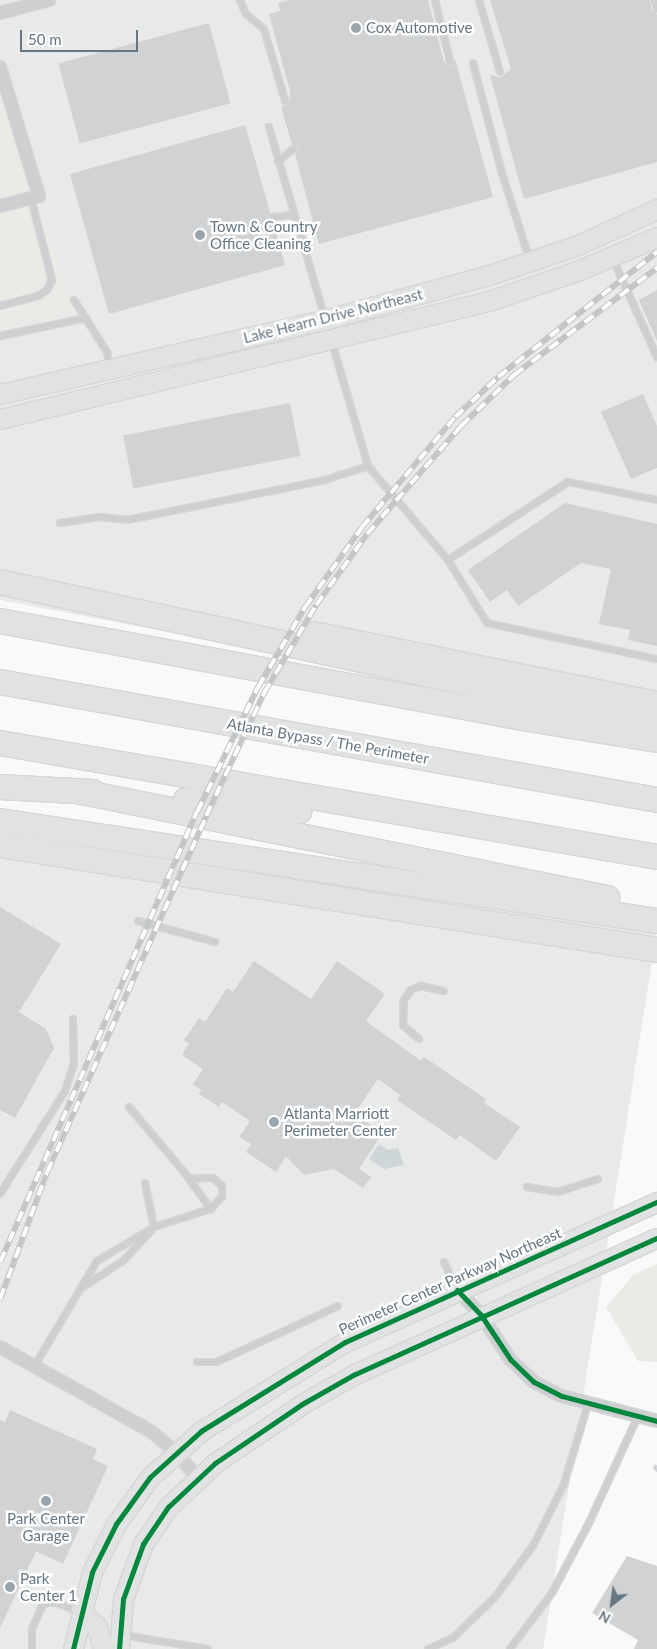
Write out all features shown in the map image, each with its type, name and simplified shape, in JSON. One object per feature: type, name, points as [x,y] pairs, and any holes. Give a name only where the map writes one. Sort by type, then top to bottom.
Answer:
[{"type":"highway","points":[[0,581],[174,606],[657,704]]},
{"type":"highway","points":[[0,581],[657,724]]},
{"type":"highway","points":[[0,621],[528,719],[657,740]]},
{"type":"highway","name":"Atlanta Bypass / The Perimeter","points":[[0,682],[657,800]]},
{"type":"highway","points":[[0,744],[657,857]]},
{"type":"highway","points":[[0,787],[77,791],[331,814],[373,809]]},
{"type":"highway","points":[[77,791],[657,908]]},
{"type":"highway","points":[[0,821],[657,921]]},
{"type":"highway","points":[[0,846],[657,950]]},
{"type":"main road","name":"Lake Hearn Drive Northeast","points":[[0,394],[324,320],[489,276],[530,260],[578,246],[657,210]]},
{"type":"main road","name":"Lake Hearn Drive Northeast","points":[[0,418],[489,301],[612,256],[657,237]]},
{"type":"main road","name":"Perimeter Center Parkway Northeast","points":[[73,1649],[80,1612],[92,1572],[116,1524],[138,1492],[175,1452],[214,1422],[344,1342],[657,1202]]},
{"type":"main road","points":[[119,1642],[123,1599],[143,1544],[168,1507],[197,1478],[302,1404],[353,1375],[481,1315],[657,1238]]},
{"type":"main road","points":[[80,1612],[97,1627],[102,1649]]},
{"type":"street","points":[[0,13],[48,0]]},
{"type":"street","points":[[0,67],[38,196],[0,206]]},
{"type":"street","points":[[457,1290],[481,1315],[510,1359],[534,1382],[562,1396],[657,1421]]},
{"type":"street","points":[[0,1347],[152,1432],[175,1452],[197,1478]]},
{"type":"lane","points":[[240,0],[246,14],[264,29],[285,100]]},
{"type":"lane","points":[[435,0],[450,61]]},
{"type":"lane","points":[[479,0],[500,72]]},
{"type":"lane","points":[[655,0],[657,9]]},
{"type":"lane","points":[[474,63],[501,170],[530,260]]},
{"type":"lane","points":[[269,127],[368,466],[448,560],[488,623],[657,659]]},
{"type":"lane","points":[[278,162],[293,149]]},
{"type":"lane","points":[[0,306],[38,296],[47,290],[52,280],[31,198]]},
{"type":"lane","points":[[271,217],[295,215]]},
{"type":"lane","points":[[612,256],[657,357]]},
{"type":"lane","points":[[74,300],[106,352],[110,369]]},
{"type":"lane","points":[[0,336],[86,318]]},
{"type":"lane","points":[[60,523],[100,517],[127,520],[325,480],[368,466]]},
{"type":"lane","points":[[448,560],[568,482],[657,500]]},
{"type":"lane","points":[[138,921],[215,942]]},
{"type":"lane","points":[[419,1039],[403,1025],[404,1000],[411,990],[421,986],[444,991]]},
{"type":"lane","points":[[0,1194],[65,1091],[74,1064],[72,1019]]},
{"type":"lane","points":[[129,1107],[189,1179],[211,1209]]},
{"type":"lane","points":[[34,1367],[97,1261],[154,1227],[211,1209],[222,1196],[222,1186],[208,1177],[189,1179]]},
{"type":"lane","points":[[527,1187],[558,1192],[598,1179]]},
{"type":"lane","points":[[145,1183],[154,1227]]},
{"type":"lane","points":[[81,1288],[123,1261],[154,1227]]},
{"type":"lane","points":[[444,1262],[457,1290]]},
{"type":"lane","points":[[197,1362],[218,1362],[338,1306]]},
{"type":"lane","points":[[428,1649],[453,1638],[496,1596],[534,1544],[564,1484],[588,1404]]},
{"type":"lane","points":[[510,1649],[552,1594],[593,1516],[638,1416]]},
{"type":"lane","points":[[32,1649],[32,1629],[43,1604],[52,1602],[80,1612]]},
{"type":"lane","points":[[119,1642],[208,1649]]},
{"type":"shaded area","points":[[0,0],[657,0],[657,726],[0,600]]},
{"type":"shaded area","points":[[0,80],[74,312],[0,329]]},
{"type":"shaded area","points":[[0,827],[657,931],[543,1649],[0,1649]]},
{"type":"shaded area","points":[[379,1144],[388,1150],[398,1148],[404,1165],[384,1169],[369,1159]]},
{"type":"shaded area","points":[[657,1264],[657,1362],[638,1361],[606,1307],[634,1274]]},
{"type":"building","points":[[290,0],[428,0],[444,62],[452,66],[455,59],[493,197],[319,244],[295,154],[298,148],[292,144],[281,107],[289,104],[290,91],[269,14],[280,11],[278,3]]},
{"type":"building","points":[[490,0],[650,0],[652,11],[657,14],[657,162],[524,199],[490,75],[501,77],[511,69]]},
{"type":"building","points":[[209,23],[230,103],[80,144],[58,63]]},
{"type":"building","points":[[245,125],[270,212],[266,218],[273,222],[285,265],[109,314],[70,174]]},
{"type":"building","points":[[657,290],[657,341],[639,300]]},
{"type":"building","points":[[643,394],[657,426],[657,468],[631,479],[601,412]]},
{"type":"building","points":[[290,403],[300,456],[133,488],[123,435]]},
{"type":"building","points":[[565,503],[657,524],[657,646],[628,640],[630,630],[599,624],[611,569],[581,563],[518,606],[507,590],[490,602],[468,570]]},
{"type":"building","points":[[0,907],[61,944],[19,1012],[46,1029],[54,1048],[15,1118],[0,1110]]},
{"type":"building","points":[[254,961],[311,999],[337,961],[385,994],[366,1021],[421,1061],[424,1057],[486,1099],[484,1103],[520,1127],[496,1161],[460,1135],[456,1140],[397,1100],[400,1095],[378,1079],[354,1114],[383,1132],[359,1169],[371,1177],[363,1188],[334,1169],[304,1175],[286,1156],[276,1172],[246,1152],[251,1144],[239,1137],[250,1121],[222,1102],[219,1107],[199,1094],[201,1090],[193,1084],[203,1069],[182,1055],[189,1044],[184,1040],[199,1018],[205,1022],[227,988],[233,992]]},
{"type":"building","name":"Park Center Garage","points":[[10,1410],[97,1449],[93,1459],[108,1466],[63,1564],[36,1551],[0,1628],[0,1420],[5,1422]]},
{"type":"building","points":[[627,1556],[657,1566],[657,1649],[634,1649],[638,1640],[592,1613]]},
{"type":"railway","points":[[0,1262],[197,812],[258,687],[305,607],[362,527],[455,417],[498,377],[657,252]]},
{"type":"railway","points":[[0,1299],[47,1172],[206,816],[264,693],[316,605],[367,534],[461,426],[514,375],[657,268]]},
{"type":"cycle path","points":[[73,1649],[92,1572],[116,1524],[150,1477],[201,1431],[345,1342],[657,1202]]},
{"type":"cycle path","points":[[119,1649],[123,1599],[143,1544],[168,1507],[215,1463],[302,1404],[353,1375],[657,1238]]},
{"type":"cycle path","points":[[457,1290],[481,1315],[510,1359],[534,1382],[562,1396],[657,1421]]},
{"type":"place","name":"Cox Automotive","points":[[356,28]]},
{"type":"place","name":"Town & Country Office Cleaning","points":[[200,235]]},
{"type":"place","name":"Atlanta Marriott Perimeter Center","points":[[274,1122]]},
{"type":"place","name":"Park Center Garage","points":[[46,1501]]},
{"type":"place","name":"Park Center 1","points":[[10,1587]]}]
